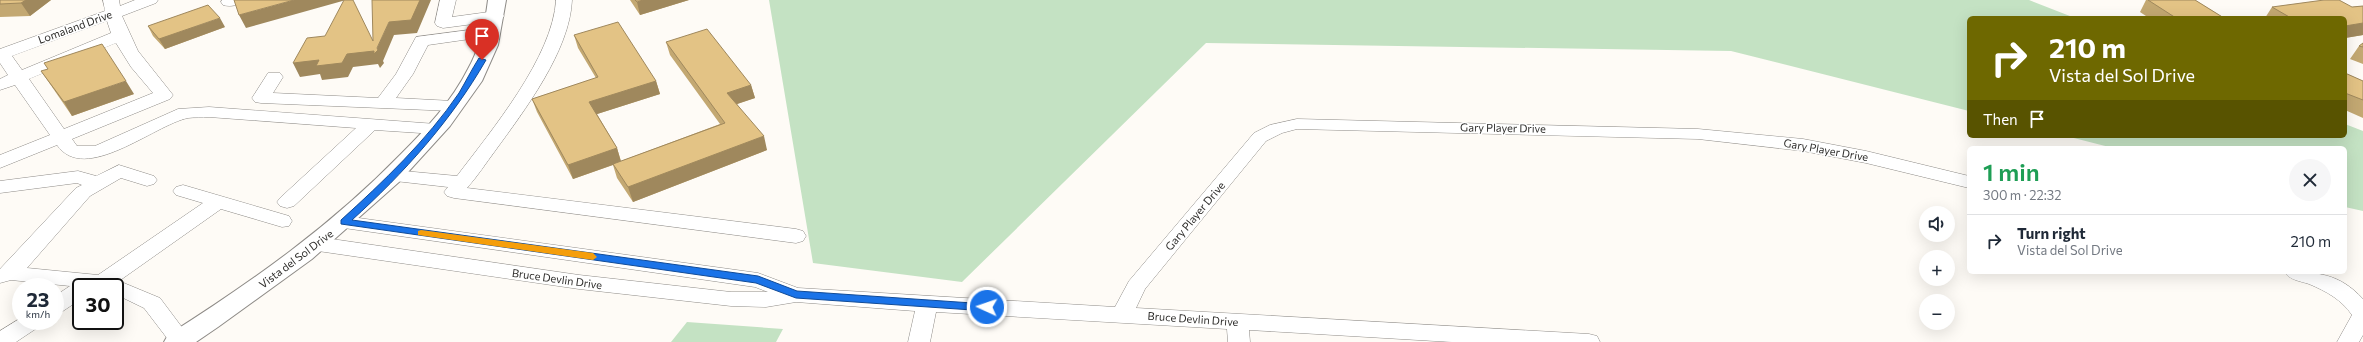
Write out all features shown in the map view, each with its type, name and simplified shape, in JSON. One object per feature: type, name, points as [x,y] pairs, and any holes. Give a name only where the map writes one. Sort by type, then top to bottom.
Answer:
[{"type":"main road","name":"Vista del Sol Drive","points":[[180,342],[318,244],[393,176],[436,129],[478,69],[495,16]]},
{"type":"street","name":"Lomaland Drive","points":[[1,55],[112,7],[150,0]]},
{"type":"street","points":[[448,0],[443,23],[495,16]]},
{"type":"street","points":[[564,0],[559,30],[534,79],[493,142],[454,192],[796,236]]},
{"type":"street","points":[[0,162],[164,95],[135,62],[120,35],[112,7]]},
{"type":"street","points":[[383,103],[398,86],[410,67],[422,41],[495,16]]},
{"type":"street","points":[[0,85],[18,76],[120,35]]},
{"type":"street","points":[[1,55],[18,76],[70,150],[80,153],[99,151],[184,113],[209,112],[436,129]]},
{"type":"street","points":[[274,77],[261,98],[453,106]]},
{"type":"street","points":[[250,115],[270,99]]},
{"type":"street","points":[[287,202],[371,124]]},
{"type":"street","name":"Gary Player Drive","points":[[1122,314],[1136,286],[1260,137],[1276,129],[1297,124],[1706,134],[1780,142],[1866,157],[1967,182]]},
{"type":"street","points":[[5,275],[83,192],[119,171],[147,180]]},
{"type":"street","points":[[393,176],[462,182]]},
{"type":"street","points":[[0,187],[78,177],[97,183]]},
{"type":"street","points":[[183,191],[282,221]]},
{"type":"street","points":[[101,278],[218,202]]},
{"type":"street","name":"Bruce Devlin Drive","points":[[344,222],[758,280],[796,294]]},
{"type":"street","name":"Bruce Devlin Drive","points":[[318,244],[682,295],[766,300],[796,294],[927,304],[1122,314],[1239,332],[1589,342]]},
{"type":"street","points":[[2301,274],[2318,280],[2340,292],[2358,307],[2363,315],[2348,342]]},
{"type":"street","points":[[5,275],[72,283]]},
{"type":"street","points":[[124,289],[152,303],[180,342]]},
{"type":"street","points":[[919,342],[927,304]]},
{"type":"street","points":[[0,342],[18,330]]},
{"type":"green space","points":[[769,0],[2029,0],[2070,16],[1967,16],[1967,110],[1731,51],[1206,43],[962,282],[813,263]]},
{"type":"green space","points":[[2347,125],[2363,131],[2363,211],[2347,207],[2347,146],[2105,146],[2074,138],[2347,138]]},
{"type":"green space","points":[[687,322],[783,329],[776,342],[671,342]]},
{"type":"building","points":[[0,0],[26,0],[21,3],[0,4]]},
{"type":"building","points":[[234,0],[294,0],[239,15]]},
{"type":"building","points":[[344,0],[353,0],[373,41],[372,0],[420,0],[411,20],[389,22],[377,48],[378,50],[374,54],[374,51],[347,54],[342,63],[316,66],[319,60],[293,63],[307,38],[325,36]]},
{"type":"building","points":[[2148,0],[2195,0],[2221,16],[2173,16]]},
{"type":"building","points":[[2324,0],[2339,0],[2352,7],[2363,6],[2363,23],[2347,26],[2347,16],[2288,16],[2272,7]]},
{"type":"building","points":[[208,5],[220,18],[159,39],[148,26]]},
{"type":"building","points":[[618,22],[656,81],[589,102],[617,148],[568,165],[532,99],[598,77],[574,35]]},
{"type":"building","points":[[707,29],[751,85],[727,93],[764,136],[628,187],[613,164],[725,123],[666,42]]},
{"type":"building","points":[[102,44],[126,81],[64,102],[41,71],[48,69],[44,63]]},
{"type":"building","points":[[2347,74],[2363,81],[2363,100],[2347,94]]},
{"type":"slow traffic","points":[[421,233],[593,257]]},
{"type":"route","points":[[482,60],[478,69],[462,93],[436,129],[376,194],[344,222],[758,280],[796,294],[987,307]]}]
